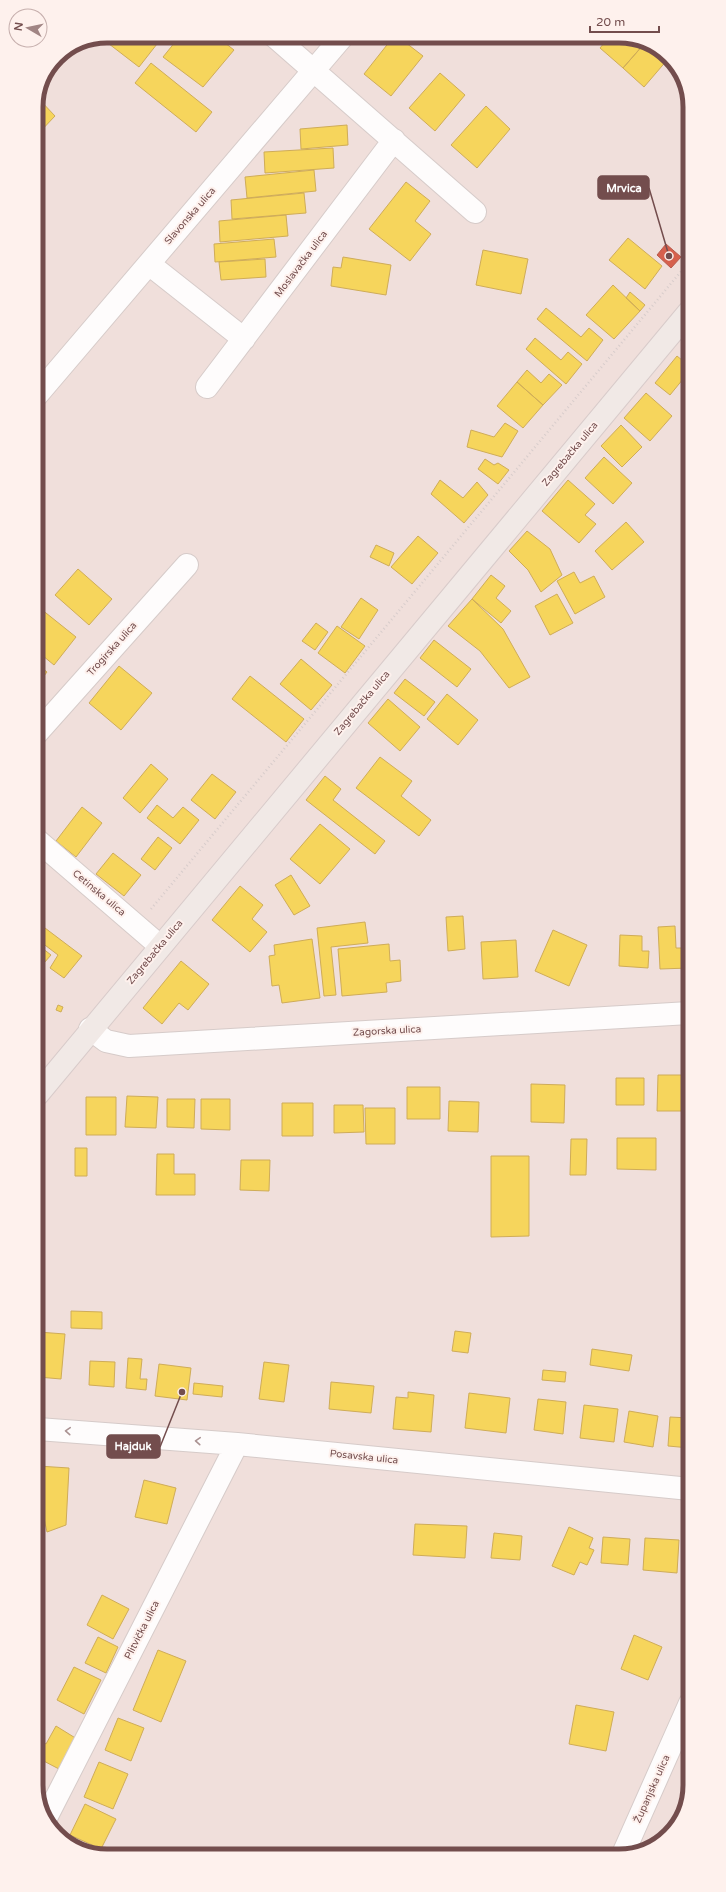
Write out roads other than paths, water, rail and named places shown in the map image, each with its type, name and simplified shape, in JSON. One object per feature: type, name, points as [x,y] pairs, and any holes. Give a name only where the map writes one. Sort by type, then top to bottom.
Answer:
[{"type":"main road","name":"Zagrebačka ulica","points":[[43,1088],[90,1029],[683,325]]},
{"type":"street","points":[[282,43],[475,212]]},
{"type":"street","name":"Slavonska ulica","points":[[43,387],[338,43]]},
{"type":"street","name":"Moslavačka ulica","points":[[207,387],[394,140]]},
{"type":"street","points":[[149,264],[244,339]]},
{"type":"street","name":"Trogirska ulica","points":[[43,726],[187,566]]},
{"type":"street","name":"Cetinska ulica","points":[[43,845],[160,946]]},
{"type":"street","name":"Zagorska ulica","points":[[90,1029],[106,1041],[129,1046],[683,1013]]},
{"type":"street","name":"Posavska ulica","points":[[43,1429],[237,1444],[683,1488]]},
{"type":"street","name":"Plitvička ulica","points":[[49,1812],[237,1444]]},
{"type":"street","name":"Županjska ulica","points":[[626,1848],[683,1719]]},
{"type":"place","name":"Mrvica","points":[[669,256]]},
{"type":"place","name":"Hajduk","points":[[182,1392]]}]
